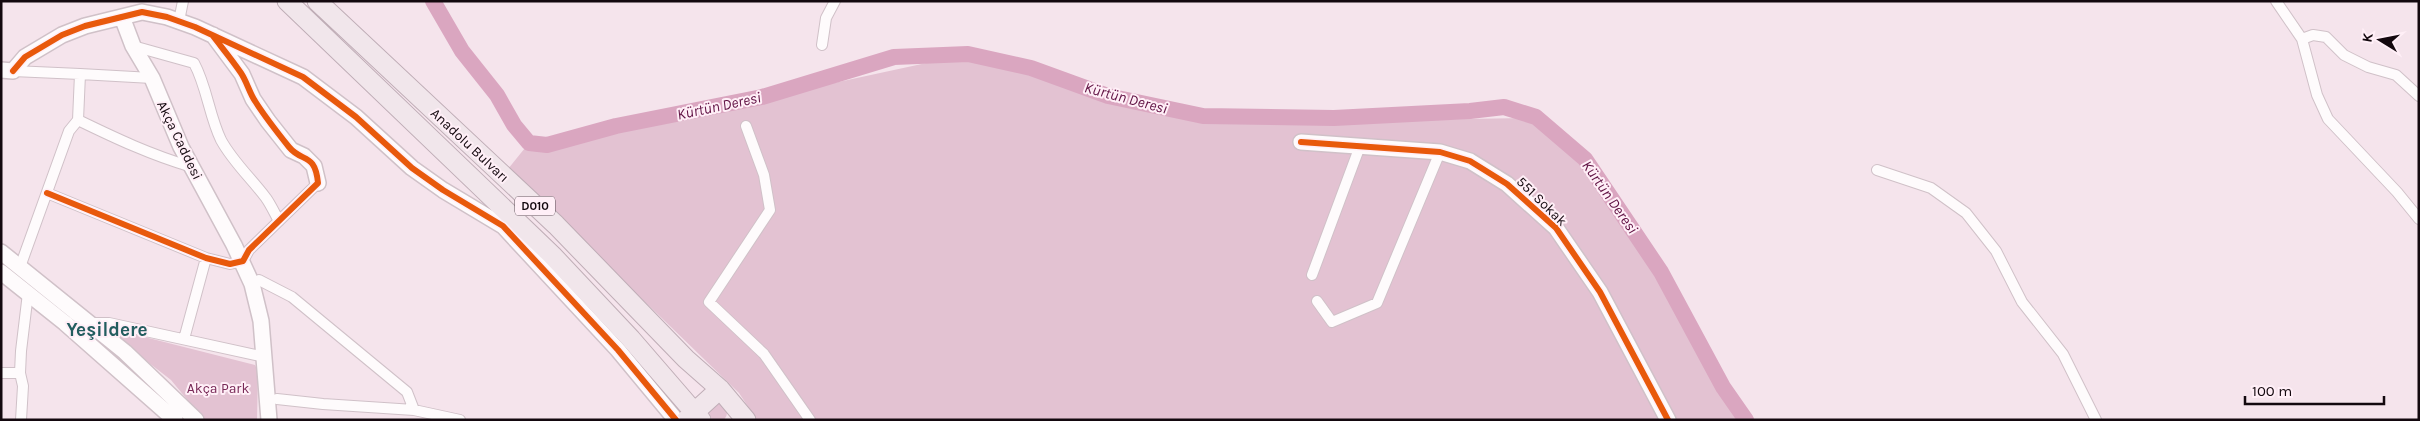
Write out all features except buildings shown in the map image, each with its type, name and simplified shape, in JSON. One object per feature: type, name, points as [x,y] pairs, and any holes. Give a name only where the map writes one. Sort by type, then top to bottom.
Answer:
[{"type":"highway","name":"Anadolu Bulvarı","points":[[287,1],[552,255],[631,339],[694,417]]},
{"type":"highway","name":"Anadolu Bulvarı","points":[[317,1],[556,225],[686,359],[720,389],[744,419]]},
{"type":"highway","points":[[694,417],[720,389]]},
{"type":"street","points":[[178,21],[183,1]]},
{"type":"street","points":[[822,45],[826,18],[835,1]]},
{"type":"street","points":[[2276,1],[2302,38],[2317,95],[2328,119],[2392,186],[2419,219]]},
{"type":"street","points":[[7,70],[25,57],[62,36],[85,26],[142,12],[178,21],[303,77],[356,117],[412,168],[444,190],[504,226],[611,343],[676,420]]},
{"type":"street","name":"Akça Caddesi","points":[[122,17],[133,46],[152,78],[155,89],[192,167],[243,261],[252,284],[261,321],[265,357],[277,420]]},
{"type":"street","points":[[47,193],[206,258],[230,264],[243,261],[250,250],[318,184],[314,166],[304,156],[291,150],[268,122],[253,99],[242,74],[212,35]]},
{"type":"street","points":[[2302,38],[2313,35],[2326,37],[2344,55],[2368,67],[2396,75],[2419,96]]},
{"type":"street","points":[[133,46],[194,64],[201,75],[204,94],[221,139],[236,164],[266,198],[279,221]]},
{"type":"street","points":[[7,70],[152,78]]},
{"type":"street","points":[[20,267],[69,132],[78,120],[80,74]]},
{"type":"street","points":[[78,120],[135,148],[192,167]]},
{"type":"street","points":[[746,126],[764,175],[770,210],[709,302],[764,354],[810,420]]},
{"type":"street","name":"551 Sokak","points":[[1302,142],[1440,152],[1470,161],[1507,184],[1556,228],[1600,292],[1668,420]]},
{"type":"street","points":[[1312,275],[1360,146]]},
{"type":"street","points":[[1317,301],[1332,322],[1377,303],[1440,152]]},
{"type":"street","points":[[1877,170],[1931,188],[1966,213],[1996,251],[2022,302],[2063,354],[2096,420]]},
{"type":"street","points":[[1,252],[125,352],[196,420]]},
{"type":"street","points":[[184,339],[206,258]]},
{"type":"street","name":"Akça Caddesi","points":[[243,261],[259,280],[270,319],[273,399]]},
{"type":"street","points":[[1,272],[134,382],[175,420]]},
{"type":"street","points":[[259,280],[292,297],[407,392],[414,410]]},
{"type":"street","points":[[21,420],[23,386],[20,373],[21,351],[28,293]]},
{"type":"street","points":[[88,323],[109,323],[265,357]]},
{"type":"street","points":[[1,373],[20,373]]},
{"type":"street","points":[[269,420],[273,399],[414,410],[460,420]]},
{"type":"green space","points":[[968,54],[1108,96],[1203,116],[1283,122],[1529,118],[1585,159],[1723,387],[1746,420],[757,420],[739,393],[508,169],[529,143],[547,145]]},
{"type":"green space","name":"Akça Park","points":[[117,330],[255,365],[258,371],[257,420],[204,420],[171,380],[117,338]]},
{"type":"green space","points":[[718,404],[724,407],[727,413],[724,419],[718,422],[712,419],[709,413],[712,407]]},
{"type":"waterway","name":"Kürtün Deresi","points":[[433,1],[462,51],[497,95],[514,125],[529,143],[547,145],[616,126],[762,97],[894,57],[968,54],[1031,68],[1108,96],[1203,116],[1334,118],[1470,111],[1504,107],[1536,117],[1585,159],[1661,272],[1723,387],[1746,420]]},
{"type":"cycle path","points":[[13,71],[25,57],[62,35],[85,26],[142,12],[167,17],[195,27],[303,77],[356,117],[412,168],[443,190],[503,226],[618,350],[676,420]]},
{"type":"cycle path","points":[[47,193],[206,258],[230,264],[243,261],[249,250],[318,183],[311,162],[289,147],[263,113],[253,98],[241,73],[213,36]]},
{"type":"cycle path","points":[[1301,142],[1440,152],[1470,161],[1507,184],[1556,228],[1600,292],[1668,420]]},
{"type":"district","name":"Yeşildere","points":[[107,329]]}]
